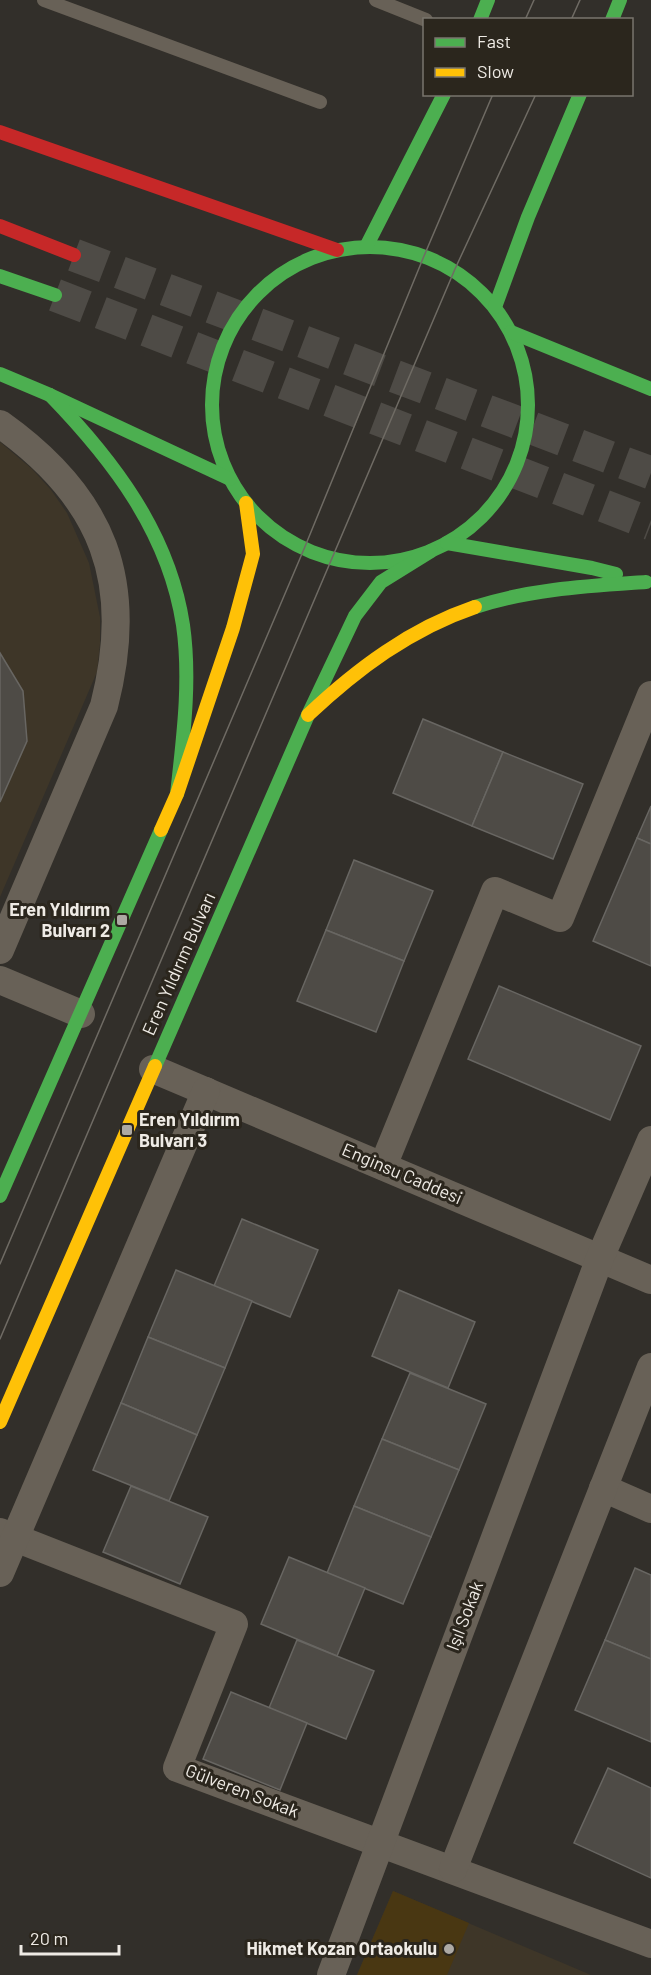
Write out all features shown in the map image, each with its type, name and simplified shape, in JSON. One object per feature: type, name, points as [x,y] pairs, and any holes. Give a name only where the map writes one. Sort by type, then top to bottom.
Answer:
[{"type":"main road","points":[[481,18],[488,0]]},
{"type":"main road","points":[[613,18],[620,0]]},
{"type":"main road","points":[[366,247],[443,96]]},
{"type":"main road","points":[[495,307],[528,218],[579,96]]},
{"type":"main road","points":[[0,132],[337,250]]},
{"type":"main road","points":[[0,226],[74,255]]},
{"type":"main road","points":[[366,247],[410,252],[455,269],[495,307],[511,332],[522,358],[528,387],[528,416],[524,445],[514,472],[499,497],[480,520],[457,537],[431,551],[403,560],[331,559],[304,549],[266,525],[246,503],[230,479],[218,452],[212,423],[211,394],[216,366],[226,338],[241,313],[260,290],[283,273],[309,259],[337,250],[366,247]]},
{"type":"main road","points":[[0,276],[55,295]]},
{"type":"main road","points":[[511,332],[651,389]]},
{"type":"main road","points":[[0,374],[230,479]]},
{"type":"main road","points":[[50,395],[80,425],[131,492],[163,552],[171,573],[183,627],[184,654],[185,701],[177,794]]},
{"type":"main road","points":[[0,1196],[177,794],[233,628],[253,554],[246,503]]},
{"type":"main road","points":[[447,543],[592,568],[649,583]]},
{"type":"main road","name":"Eren Yıldırım Bulvarı","points":[[0,1422],[308,715],[355,616],[381,582],[431,551]]},
{"type":"main road","points":[[308,715],[335,688],[365,664],[397,643],[459,613],[495,601],[533,593],[589,586],[649,583]]},
{"type":"street","points":[[0,424],[27,443],[49,463],[74,494],[96,529],[105,549],[114,587],[117,640],[113,673],[104,706],[0,950]]},
{"type":"street","points":[[383,1166],[495,891],[560,918],[651,695]]},
{"type":"street","points":[[0,980],[81,1014]]},
{"type":"street","name":"Enginsu Caddesi","points":[[153,1069],[651,1280]]},
{"type":"street","points":[[0,1573],[8,1535],[206,1092]]},
{"type":"street","name":"Işıl Sokak","points":[[331,1975],[600,1258],[651,1140]]},
{"type":"street","points":[[453,1869],[651,1367]]},
{"type":"street","points":[[603,1488],[651,1509]]},
{"type":"street","name":"Gülveren Sokak","points":[[8,1535],[234,1624],[177,1768],[651,1944]]},
{"type":"lane","points":[[44,0],[320,102]]},
{"type":"lane","points":[[376,0],[423,19]]},
{"type":"shaded area","points":[[0,442],[32,469],[67,513],[89,563],[100,617],[100,644],[97,672],[0,897]]},
{"type":"shaded area","name":"Hikmet Kozan Ortaokulu","points":[[393,1891],[591,1975],[357,1975]]},
{"type":"shaded area","name":"Hikmet Kozan Ortaokulu","points":[[393,1891],[469,1923],[447,1975],[357,1975]]},
{"type":"building","points":[[0,653],[23,691],[27,741],[0,802]]},
{"type":"building","points":[[423,719],[503,752],[472,826],[393,793]]},
{"type":"building","points":[[503,752],[583,784],[553,859],[472,826]]},
{"type":"building","points":[[651,806],[651,844],[637,838]]},
{"type":"building","points":[[637,838],[651,844],[651,966],[593,941]]},
{"type":"building","points":[[354,860],[433,891],[404,961],[326,930]]},
{"type":"building","points":[[326,930],[404,961],[376,1032],[297,1001]]},
{"type":"building","points":[[499,986],[641,1046],[610,1120],[468,1059]]},
{"type":"building","points":[[242,1219],[318,1250],[290,1317],[214,1286]]},
{"type":"building","points":[[176,1270],[252,1301],[225,1368],[148,1337]]},
{"type":"building","points":[[399,1290],[475,1322],[448,1388],[372,1356]]},
{"type":"building","points":[[148,1337],[225,1368],[197,1435],[121,1403]]},
{"type":"building","points":[[410,1373],[486,1404],[459,1470],[382,1439]]},
{"type":"building","points":[[121,1403],[197,1435],[169,1501],[93,1470]]},
{"type":"building","points":[[382,1439],[459,1470],[431,1537],[354,1506]]},
{"type":"building","points":[[131,1486],[208,1517],[180,1584],[103,1552]]},
{"type":"building","points":[[354,1506],[431,1537],[403,1604],[327,1573]]},
{"type":"building","points":[[289,1557],[365,1588],[337,1656],[261,1624]]},
{"type":"building","points":[[635,1568],[651,1575],[651,1659],[605,1640]]},
{"type":"building","points":[[297,1640],[374,1671],[346,1739],[269,1708]]},
{"type":"building","points":[[605,1640],[651,1659],[651,1742],[575,1710]]},
{"type":"building","points":[[231,1692],[307,1723],[280,1790],[203,1759]]},
{"type":"building","points":[[608,1768],[651,1788],[651,1878],[574,1843]]},
{"type":"tunnel","points":[[74,255],[651,473]]},
{"type":"tunnel","points":[[55,295],[651,524]]},
{"type":"tram line","points":[[526,18],[534,0]]},
{"type":"tram line","points":[[572,18],[580,0]]},
{"type":"tram line","points":[[0,1264],[304,549],[492,96]]},
{"type":"tram line","points":[[0,1339],[455,269],[535,96]]},
{"type":"traffic: fast","points":[[481,18],[488,0]]},
{"type":"traffic: fast","points":[[613,18],[620,0]]},
{"type":"traffic: fast","points":[[366,247],[443,96]]},
{"type":"traffic: fast","points":[[495,307],[528,217],[579,96]]},
{"type":"traffic: fast","points":[[370,247],[401,250],[430,259],[458,274],[482,293],[501,317],[516,345],[525,374],[528,405],[525,436],[516,465],[501,493],[482,517],[458,536],[430,551],[401,560],[370,563],[339,560],[310,551],[282,536],[258,517],[239,493],[224,465],[215,436],[212,405],[215,374],[224,345],[239,317],[258,293],[282,274],[310,259],[339,250],[370,247]]},
{"type":"traffic: fast","points":[[0,276],[55,295]]},
{"type":"traffic: fast","points":[[511,332],[651,389]]},
{"type":"traffic: fast","points":[[0,374],[230,479]]},
{"type":"traffic: fast","points":[[50,395],[95,445],[135,500],[165,559],[176,591],[183,625],[186,667],[185,710],[177,794]]},
{"type":"traffic: fast","points":[[447,543],[616,574]]},
{"type":"traffic: fast","points":[[155,1066],[308,715],[355,616],[381,582],[431,551]]},
{"type":"traffic: fast","points":[[475,607],[538,592],[646,582]]},
{"type":"traffic: fast","points":[[0,1196],[161,830]]},
{"type":"traffic: slow","points":[[161,830],[177,794],[233,628],[253,554],[246,503]]},
{"type":"traffic: slow","points":[[308,715],[365,666],[386,652],[428,627],[475,607]]},
{"type":"traffic: slow","points":[[0,1422],[155,1066]]},
{"type":"traffic: jam","points":[[0,132],[337,250]]},
{"type":"traffic: jam","points":[[0,226],[74,255]]},
{"type":"place","name":"Eren Yıldırım Bulvarı 2","points":[[122,920]]},
{"type":"place","name":"Eren Yıldırım Bulvarı 3","points":[[127,1130]]},
{"type":"place","name":"Hikmet Kozan Ortaokulu","points":[[449,1949]]}]
